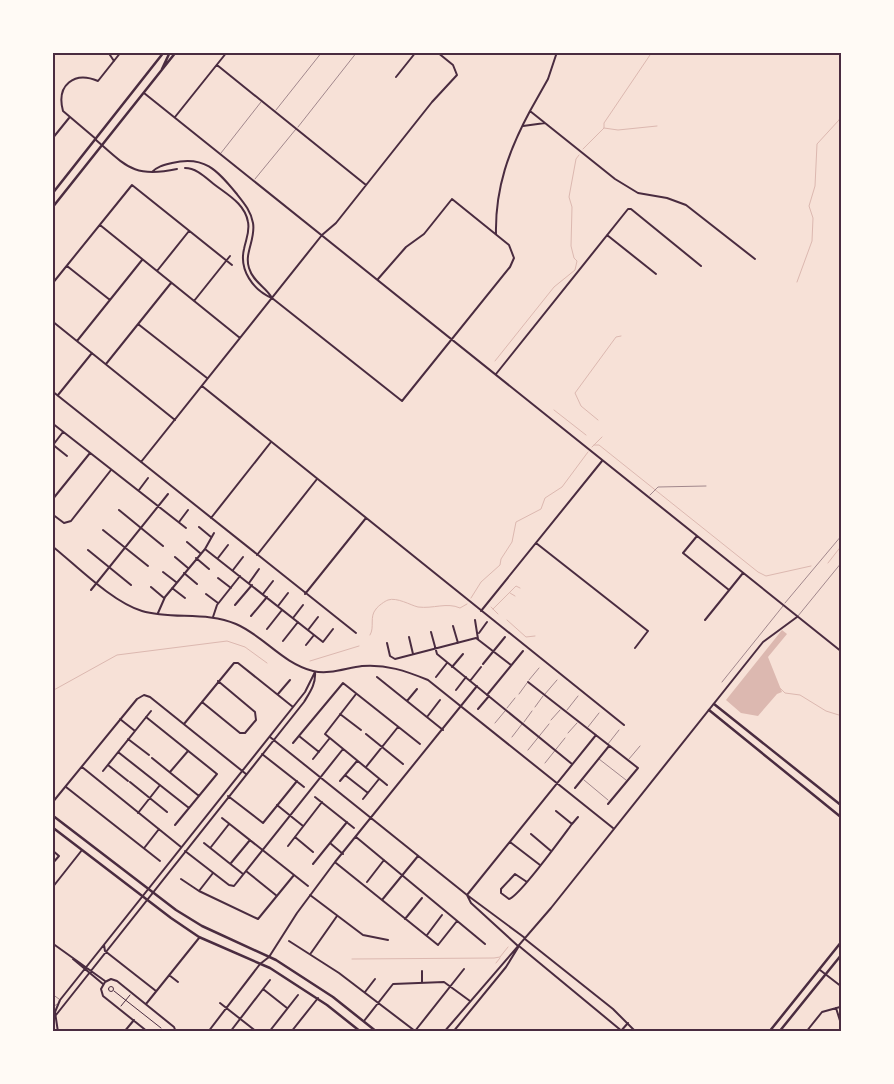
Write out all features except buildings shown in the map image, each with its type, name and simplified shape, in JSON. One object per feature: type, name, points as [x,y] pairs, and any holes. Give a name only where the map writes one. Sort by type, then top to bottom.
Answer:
[{"type":"main road","points":[[52,194],[164,52]]},
{"type":"main road","points":[[162,70],[163,63],[170,52]]},
{"type":"main road","points":[[52,208],[176,52]]},
{"type":"main road","points":[[714,704],[842,806]]},
{"type":"main road","points":[[709,710],[842,818]]},
{"type":"main road","points":[[52,815],[153,892],[202,926],[269,957],[304,977],[377,1032]]},
{"type":"main road","points":[[52,827],[147,901],[199,937],[260,964],[318,998],[361,1032]]},
{"type":"main road","points":[[770,1032],[842,941]]},
{"type":"main road","points":[[779,1032],[842,954]]},
{"type":"street","points":[[108,52],[114,61]]},
{"type":"street","points":[[121,52],[98,81],[86,76],[79,77],[66,86],[61,99],[63,111],[133,170],[158,173],[177,169]]},
{"type":"street","points":[[175,117],[227,52]]},
{"type":"street","points":[[396,77],[416,52]]},
{"type":"street","points":[[141,462],[322,235],[336,223],[457,74],[453,65],[436,52]]},
{"type":"street","points":[[496,234],[498,198],[503,171],[521,127],[548,79],[557,52]]},
{"type":"street","points":[[217,65],[366,185]]},
{"type":"street","points":[[144,93],[842,652]]},
{"type":"street","points":[[530,111],[626,187],[638,193],[667,198],[686,205],[755,259]]},
{"type":"street","points":[[52,139],[69,118]]},
{"type":"street","points":[[521,127],[545,123]]},
{"type":"street","points":[[152,172],[156,168],[187,160],[196,160],[207,165],[224,179],[251,215],[253,234],[248,259],[249,269],[254,279],[269,292],[272,298]]},
{"type":"street","points":[[185,168],[195,169],[240,205],[248,222],[249,232],[243,259],[244,270],[253,284],[402,401],[513,261],[512,249],[452,199],[424,234],[412,240],[378,280]]},
{"type":"street","points":[[52,284],[132,185],[232,265]]},
{"type":"street","points":[[496,374],[628,209],[631,209],[701,266]]},
{"type":"street","points":[[100,225],[240,338]]},
{"type":"street","points":[[157,271],[189,231]]},
{"type":"street","points":[[607,235],[656,274]]},
{"type":"street","points":[[194,301],[230,256]]},
{"type":"street","points":[[77,341],[142,260]]},
{"type":"street","points":[[67,266],[110,300]]},
{"type":"street","points":[[106,364],[171,283]]},
{"type":"street","points":[[52,322],[175,420]]},
{"type":"street","points":[[138,324],[208,379]]},
{"type":"street","points":[[58,395],[92,353]]},
{"type":"street","points":[[202,386],[624,725]]},
{"type":"street","points":[[52,391],[356,633]]},
{"type":"street","points":[[52,423],[186,528]]},
{"type":"street","points":[[63,432],[53,445],[67,456]]},
{"type":"street","points":[[211,518],[271,442]]},
{"type":"street","points":[[52,500],[90,453]]},
{"type":"street","points":[[482,611],[603,460]]},
{"type":"street","points":[[52,514],[64,522],[69,522],[111,470]]},
{"type":"street","points":[[139,490],[148,478]]},
{"type":"street","points":[[257,555],[317,479]]},
{"type":"street","points":[[91,590],[168,494]]},
{"type":"street","points":[[119,510],[163,546]]},
{"type":"street","points":[[179,522],[188,510]]},
{"type":"street","points":[[305,594],[366,518]]},
{"type":"street","points":[[199,527],[211,537]]},
{"type":"street","points":[[103,530],[148,566]]},
{"type":"street","points":[[158,614],[164,598],[205,549],[214,533]]},
{"type":"street","points":[[697,536],[683,554],[729,590]]},
{"type":"street","points":[[187,542],[200,553]]},
{"type":"street","points":[[536,543],[648,631],[635,648]]},
{"type":"street","points":[[218,558],[228,545]]},
{"type":"street","points":[[52,546],[116,597],[141,611],[212,618],[241,627],[286,661],[315,672],[333,672],[371,666],[403,670],[428,680],[614,828]]},
{"type":"street","points":[[205,549],[323,642],[333,629]]},
{"type":"street","points":[[88,550],[131,585]]},
{"type":"street","points":[[175,557],[188,568]]},
{"type":"street","points":[[233,570],[243,557]]},
{"type":"street","points":[[196,558],[209,569]]},
{"type":"street","points":[[249,583],[259,570]]},
{"type":"street","points":[[163,572],[176,582]]},
{"type":"street","points":[[184,573],[197,584]]},
{"type":"street","points":[[705,620],[743,573]]},
{"type":"street","points":[[212,618],[218,603],[240,576]]},
{"type":"street","points":[[218,578],[231,588]]},
{"type":"street","points":[[263,594],[273,581]]},
{"type":"street","points":[[236,605],[252,585]]},
{"type":"street","points":[[151,587],[164,598]]},
{"type":"street","points":[[172,588],[185,598]]},
{"type":"street","points":[[278,606],[288,593]]},
{"type":"street","points":[[206,594],[218,603]]},
{"type":"street","points":[[251,616],[267,597]]},
{"type":"street","points":[[293,618],[303,605]]},
{"type":"street","points":[[267,629],[282,610]]},
{"type":"street","points":[[308,630],[318,617]]},
{"type":"street","points":[[453,1032],[497,978],[518,946],[763,642],[797,617]]},
{"type":"street","points":[[475,620],[478,639]]},
{"type":"street","points":[[283,641],[298,622]]},
{"type":"street","points":[[478,633],[487,622]]},
{"type":"street","points":[[453,626],[458,643]]},
{"type":"street","points":[[431,632],[437,654],[572,764]]},
{"type":"street","points":[[306,645],[314,635]]},
{"type":"street","points":[[409,637],[414,654]]},
{"type":"street","points":[[470,681],[505,637]]},
{"type":"street","points":[[387,642],[390,656],[399,658],[478,639],[511,665]]},
{"type":"street","points":[[478,709],[523,651]]},
{"type":"street","points":[[452,667],[463,654]]},
{"type":"street","points":[[184,724],[231,665],[238,663],[294,707]]},
{"type":"street","points":[[436,677],[448,663]]},
{"type":"street","points":[[58,1032],[57,1004],[294,707],[305,692],[315,672]]},
{"type":"street","points":[[56,1016],[105,951],[147,901],[304,702],[316,679],[315,672]]},
{"type":"street","points":[[456,690],[466,677]]},
{"type":"street","points":[[377,678],[443,730]]},
{"type":"street","points":[[278,694],[290,680]]},
{"type":"street","points":[[202,702],[240,733],[245,733],[256,720],[255,712],[218,681]]},
{"type":"street","points":[[528,682],[638,768],[608,804]]},
{"type":"street","points":[[293,743],[343,683],[420,744]]},
{"type":"street","points":[[208,1032],[260,964],[269,957],[310,895],[335,862],[477,686]]},
{"type":"street","points":[[407,701],[416,689]]},
{"type":"street","points":[[356,694],[325,734],[387,785]]},
{"type":"street","points":[[52,803],[136,698],[144,695],[150,697],[246,774]]},
{"type":"street","points":[[427,717],[440,700]]},
{"type":"street","points":[[103,771],[151,710]]},
{"type":"street","points":[[340,714],[361,730]]},
{"type":"street","points":[[146,717],[217,774],[175,826]]},
{"type":"street","points":[[120,719],[135,731]]},
{"type":"street","points":[[366,768],[398,727]]},
{"type":"street","points":[[366,734],[403,764]]},
{"type":"street","points":[[467,895],[596,735]]},
{"type":"street","points":[[299,736],[319,752]]},
{"type":"street","points":[[270,737],[467,895],[525,938],[628,1023],[636,1032]]},
{"type":"street","points":[[128,739],[149,755]]},
{"type":"street","points":[[313,759],[329,739]]},
{"type":"street","points":[[575,788],[608,745]]},
{"type":"street","points":[[185,851],[228,885],[234,886],[343,749]]},
{"type":"street","points":[[170,772],[188,751]]},
{"type":"street","points":[[118,752],[189,808]]},
{"type":"street","points":[[262,754],[304,787]]},
{"type":"street","points":[[152,758],[199,796]]},
{"type":"street","points":[[340,781],[357,761]]},
{"type":"street","points":[[108,765],[168,812]]},
{"type":"street","points":[[82,767],[181,847]]},
{"type":"street","points":[[345,775],[368,793]]},
{"type":"street","points":[[363,799],[379,778]]},
{"type":"street","points":[[228,796],[263,823],[297,781]]},
{"type":"street","points":[[138,813],[160,785]]},
{"type":"street","points":[[66,787],[160,861]]},
{"type":"street","points":[[315,797],[354,828]]},
{"type":"street","points":[[288,846],[322,802]]},
{"type":"street","points":[[277,806],[304,826]]},
{"type":"street","points":[[556,811],[572,824]]},
{"type":"street","points":[[527,882],[515,874],[501,889],[501,893],[512,899],[527,882],[578,817]]},
{"type":"street","points":[[222,818],[308,886]]},
{"type":"street","points":[[313,864],[347,822]]},
{"type":"street","points":[[210,848],[229,824]]},
{"type":"street","points":[[144,848],[159,829]]},
{"type":"street","points":[[531,834],[551,851]]},
{"type":"street","points":[[295,837],[313,852]]},
{"type":"street","points":[[356,838],[485,944]]},
{"type":"street","points":[[230,864],[250,840]]},
{"type":"street","points":[[510,841],[540,865]]},
{"type":"street","points":[[204,843],[230,864],[278,896]]},
{"type":"street","points":[[330,843],[343,854]]},
{"type":"street","points":[[52,850],[59,856],[52,864]]},
{"type":"street","points":[[52,888],[82,850]]},
{"type":"street","points":[[382,900],[418,856]]},
{"type":"street","points":[[367,882],[384,860]]},
{"type":"street","points":[[335,862],[438,945],[457,921]]},
{"type":"street","points":[[199,891],[213,873]]},
{"type":"street","points":[[181,879],[199,891],[258,919],[294,875]]},
{"type":"street","points":[[310,895],[363,935],[388,940]]},
{"type":"street","points":[[467,895],[471,903],[518,946],[622,1031],[628,1023]]},
{"type":"street","points":[[405,919],[422,898]]},
{"type":"street","points":[[311,953],[338,915]]},
{"type":"street","points":[[426,936],[442,915]]},
{"type":"street","points":[[146,1004],[199,937]]},
{"type":"street","points":[[290,941],[311,953],[414,1032],[464,969]]},
{"type":"street","points":[[52,943],[104,983]]},
{"type":"street","points":[[104,945],[105,951],[156,991]]},
{"type":"street","points":[[444,1032],[518,946]]},
{"type":"street","points":[[819,969],[842,988]]},
{"type":"street","points":[[422,971],[422,982]]},
{"type":"street","points":[[169,975],[178,982]]},
{"type":"street","points":[[364,992],[375,979]]},
{"type":"street","points":[[104,983],[115,980],[174,1026],[176,1032]]},
{"type":"street","points":[[230,1032],[270,980]]},
{"type":"street","points":[[364,1021],[393,984],[444,982],[470,1001]]},
{"type":"street","points":[[104,983],[103,996],[148,1032]]},
{"type":"street","points":[[263,989],[288,1008]]},
{"type":"street","points":[[114,991],[161,1028]]},
{"type":"street","points":[[121,1006],[130,995]]},
{"type":"street","points":[[269,1032],[298,995]]},
{"type":"street","points":[[291,1032],[318,998]]},
{"type":"street","points":[[220,1003],[257,1032]]},
{"type":"street","points":[[806,1032],[822,1012],[840,1007]]},
{"type":"street","points":[[836,1008],[842,1027]]},
{"type":"street","points":[[124,1032],[134,1020]]},
{"type":"lane","points":[[275,111],[322,52]]},
{"type":"lane","points":[[254,180],[357,52]]},
{"type":"lane","points":[[220,154],[262,101]]},
{"type":"lane","points":[[648,496],[655,488],[706,486]]},
{"type":"lane","points":[[722,682],[842,535]]},
{"type":"lane","points":[[797,617],[842,562]]},
{"type":"lane","points":[[519,694],[539,668]]},
{"type":"lane","points":[[535,707],[557,680]]},
{"type":"lane","points":[[566,712],[578,696]]},
{"type":"lane","points":[[495,723],[515,698]]},
{"type":"lane","points":[[552,720],[561,708]]},
{"type":"lane","points":[[512,737],[532,711]]},
{"type":"lane","points":[[587,728],[599,713]]},
{"type":"lane","points":[[568,734],[578,721]]},
{"type":"lane","points":[[528,750],[549,724]]},
{"type":"lane","points":[[608,745],[619,730]]},
{"type":"lane","points":[[545,763],[565,738]]},
{"type":"lane","points":[[628,761],[640,746]]},
{"type":"lane","points":[[599,758],[627,781]]},
{"type":"lane","points":[[582,779],[611,802]]},
{"type":"lane","points":[[52,994],[65,1002]]},
{"type":"lane","points":[[52,1008],[57,1004]]},
{"type":"shaded area","points":[[782,630],[787,634],[768,657],[782,692],[777,694],[758,716],[741,713],[726,700]]},
{"type":"waterway","points":[[583,149],[604,128],[604,123],[652,52]]},
{"type":"waterway","points":[[797,282],[812,241],[813,218],[809,206],[815,186],[817,144],[839,120],[842,113]]},
{"type":"waterway","points":[[604,128],[618,130],[657,126]]},
{"type":"waterway","points":[[495,361],[554,287],[575,270],[577,261],[574,258],[571,246],[572,207],[569,197],[576,159],[579,155]]},
{"type":"waterway","points":[[598,420],[581,406],[575,393],[616,337],[621,336]]},
{"type":"waterway","points":[[554,410],[586,435]]},
{"type":"waterway","points":[[592,447],[602,437]]},
{"type":"waterway","points":[[594,445],[599,445],[758,572],[766,576],[811,566]]},
{"type":"waterway","points":[[471,598],[481,582],[500,565],[501,559],[512,542],[516,522],[541,509],[545,498],[562,487],[588,452]]},
{"type":"waterway","points":[[828,563],[842,545]]},
{"type":"waterway","points":[[493,609],[516,586],[520,588]]},
{"type":"waterway","points":[[510,593],[515,596]]},
{"type":"waterway","points":[[370,635],[374,612],[388,600],[399,600],[418,607],[455,606],[460,608],[467,604]]},
{"type":"waterway","points":[[491,607],[498,614]]},
{"type":"waterway","points":[[507,620],[526,637],[535,636]]},
{"type":"waterway","points":[[52,691],[117,655],[227,641],[245,647],[267,663]]},
{"type":"waterway","points":[[310,661],[359,646]]},
{"type":"waterway","points":[[780,688],[785,693],[800,695],[826,711],[842,716]]},
{"type":"waterway","points":[[352,959],[494,958],[500,957],[508,947]]},
{"type":"waterway","points":[[496,963],[500,958]]}]
